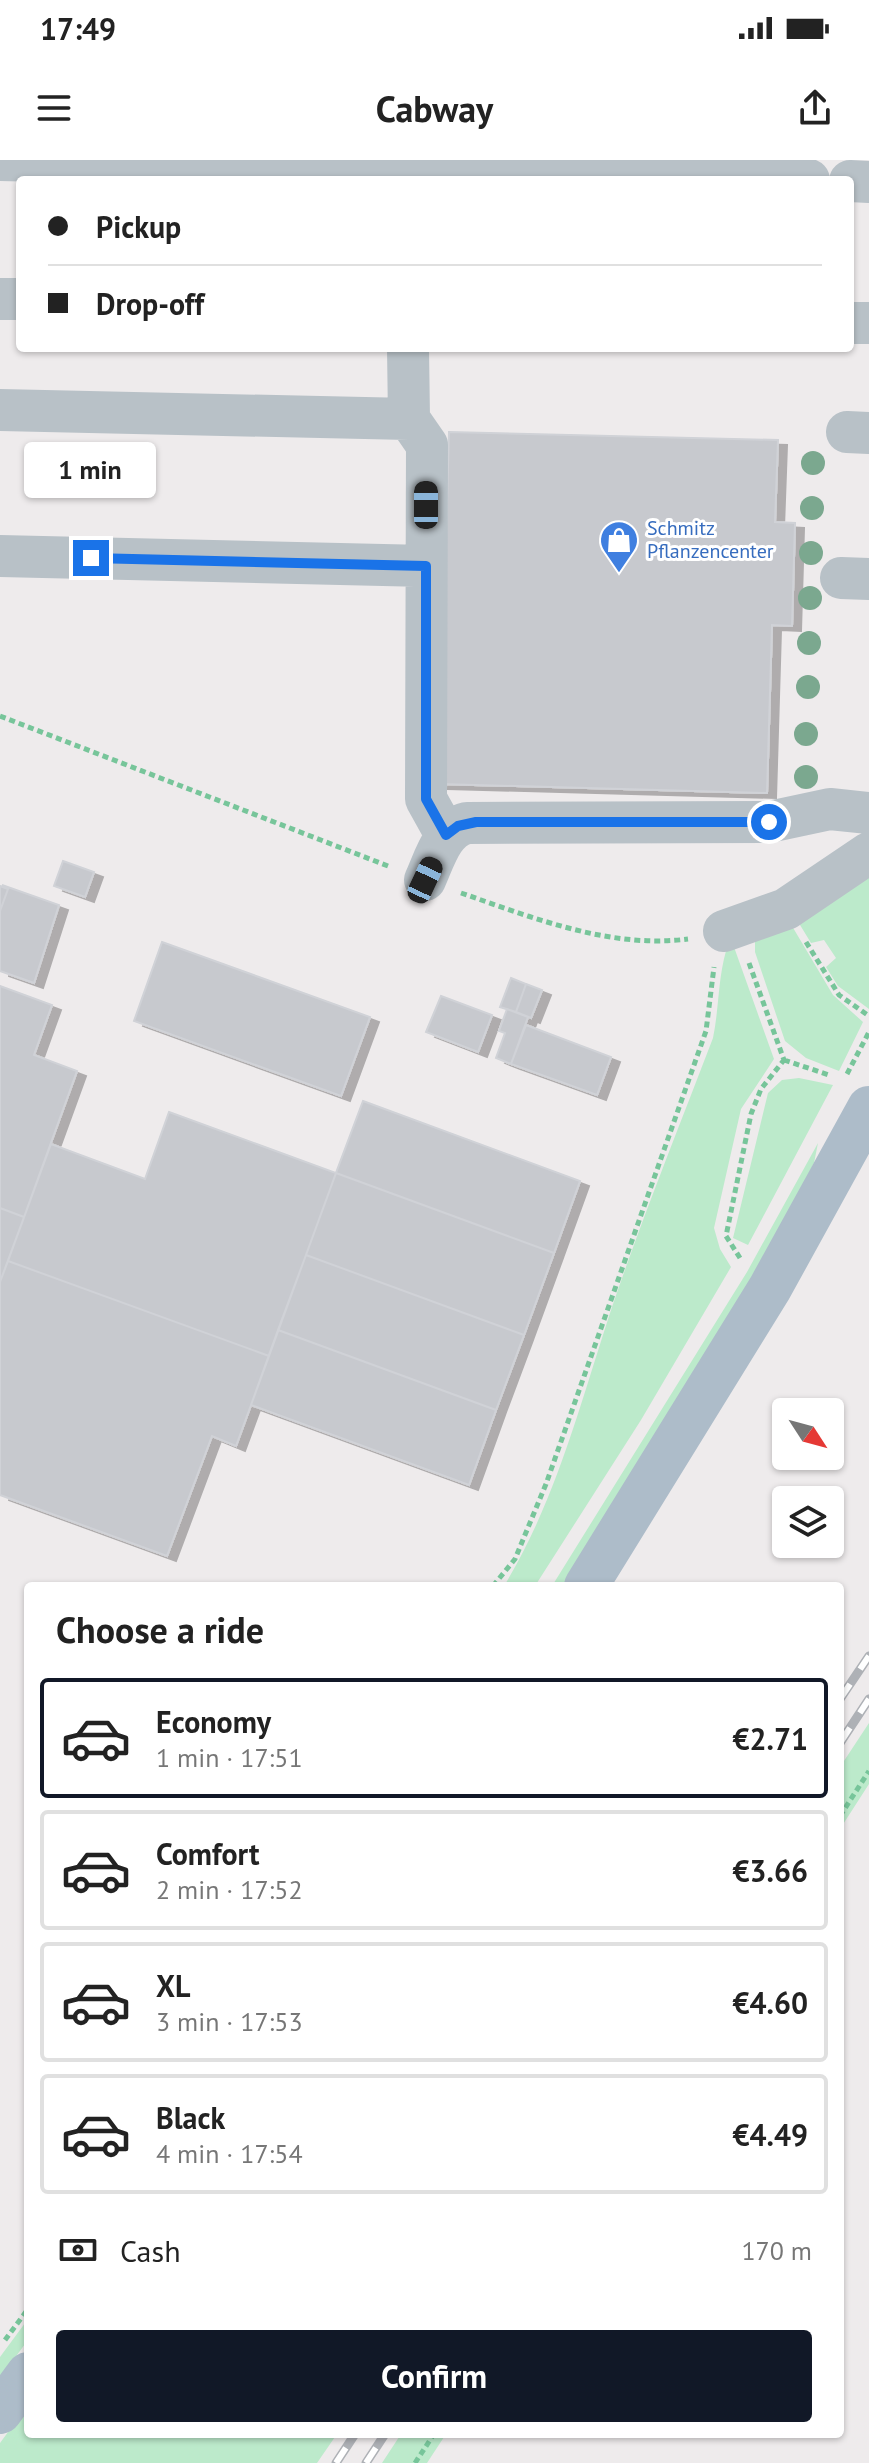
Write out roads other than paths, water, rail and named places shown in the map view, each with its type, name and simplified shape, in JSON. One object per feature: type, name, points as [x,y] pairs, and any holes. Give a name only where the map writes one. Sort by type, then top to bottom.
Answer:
[{"type":"main road","points":[[588,1582],[770,1288],[869,1108]]},
{"type":"main road","points":[[0,2412],[24,2379]]},
{"type":"lane","points":[[0,160],[768,176]]},
{"type":"lane","points":[[408,352],[409,419],[427,445],[426,799],[446,835]]},
{"type":"lane","points":[[0,410],[409,419]]},
{"type":"lane","points":[[0,556],[426,566]]},
{"type":"lane","points":[[425,880],[446,835],[458,826],[476,822],[769,822],[830,809],[869,813]]},
{"type":"lane","points":[[732,929],[786,909],[869,853]]},
{"type":"railway","points":[[844,1693],[869,1656]]},
{"type":"railway","points":[[844,1737],[869,1699]]},
{"type":"railway","points":[[336,2463],[352,2438]]},
{"type":"railway","points":[[366,2463],[382,2438]]},
{"type":"place","name":"Schmitz Pflanzencenter","points":[[619,574]]}]
